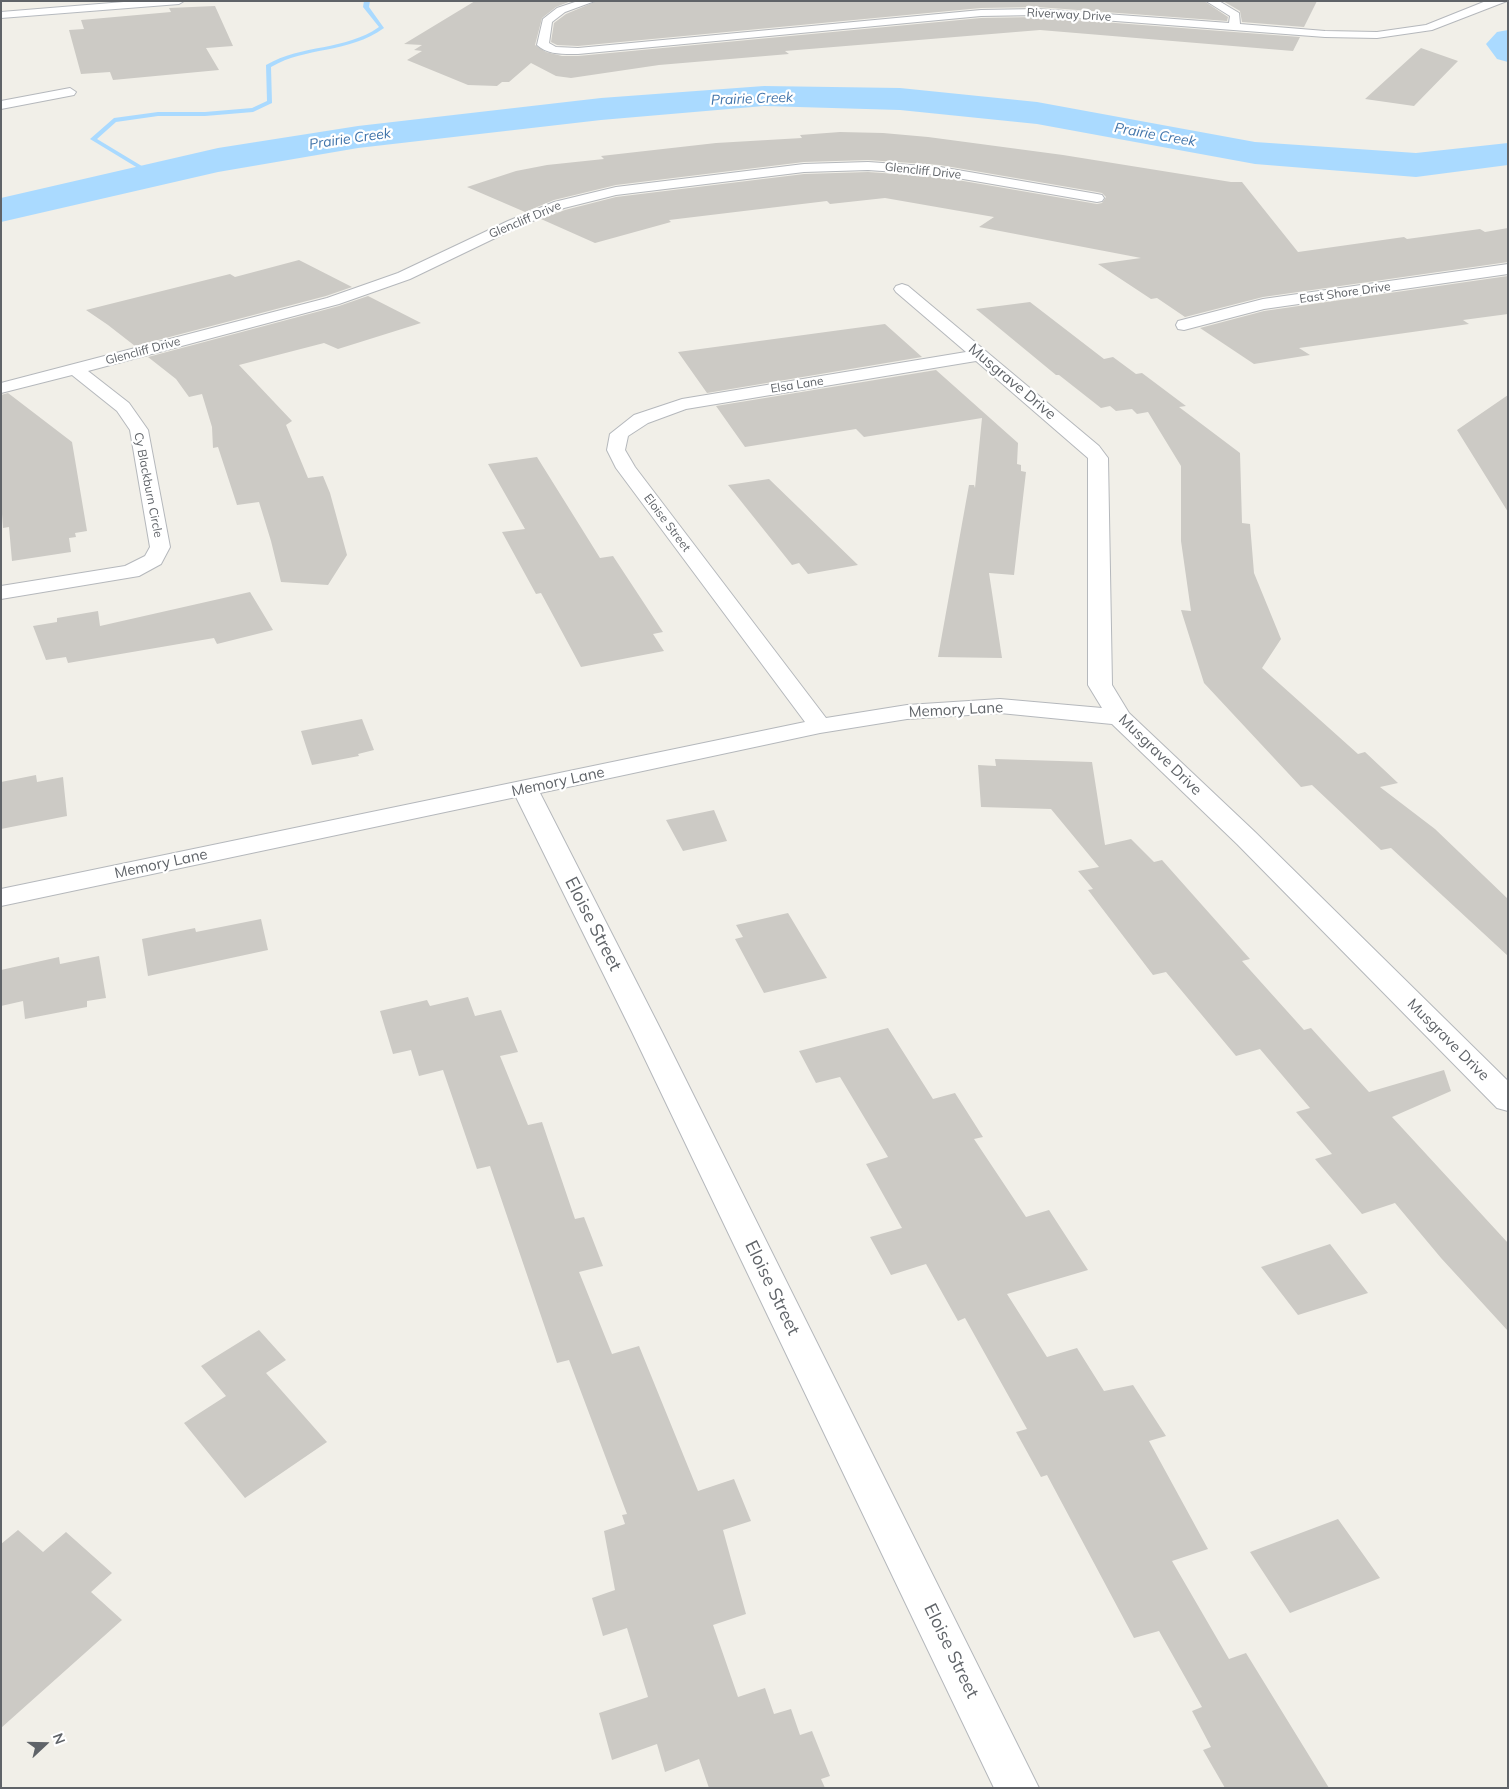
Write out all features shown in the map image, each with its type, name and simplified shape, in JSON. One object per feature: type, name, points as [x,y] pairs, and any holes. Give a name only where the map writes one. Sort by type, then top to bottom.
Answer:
[{"type":"street","points":[[2,12],[74,1]]},
{"type":"street","points":[[2,12],[179,1]]},
{"type":"street","name":"Riverway Drive","points":[[590,1],[561,10],[547,21],[542,45],[546,48],[564,51],[981,13],[1038,12],[1325,34],[1377,35],[1428,28],[1486,2],[1502,1]]},
{"type":"street","points":[[1211,1],[1235,15],[1234,27]]},
{"type":"street","points":[[1,105],[70,92]]},
{"type":"street","name":"Glencliff Drive","points":[[1,388],[334,301],[404,276],[512,224],[559,204],[616,191],[804,168],[868,166],[940,171],[1097,198]]},
{"type":"street","name":"East Shore Drive","points":[[1184,326],[1263,304],[1508,269]]},
{"type":"street","name":"Musgrave Drive","points":[[902,289],[1092,450],[1098,458],[1100,685],[1119,717],[1246,838],[1508,1100]]},
{"type":"street","name":"Elsa Lane","points":[[619,434],[641,419],[682,404],[981,356]]},
{"type":"street","name":"Cy Blackburn Circle","points":[[1,592],[131,571],[154,560],[160,547],[139,430],[123,407],[75,369]]},
{"type":"street","name":"Eloise Street","points":[[619,434],[616,450],[626,468],[820,726]]},
{"type":"street","name":"Memory Lane","points":[[1,898],[820,726],[908,712],[1000,706],[1119,717]]},
{"type":"street","name":"Eloise Street","points":[[525,789],[647,1032],[1017,1788]]},
{"type":"building","points":[[475,1],[571,1],[556,7],[542,18],[535,45],[546,52],[562,56],[981,18],[1037,17],[1300,37],[1293,51],[1040,30],[785,51],[789,54],[659,65],[571,78],[556,76],[531,63],[509,82],[502,82],[497,86],[468,85],[407,60],[422,51],[414,50],[422,45],[404,44]]},
{"type":"building","points":[[597,1],[1204,1],[1228,17],[1227,21],[1037,7],[981,8],[578,46],[557,45],[551,42],[554,23],[566,14]]},
{"type":"building","points":[[1223,1],[1317,1],[1304,27],[1242,22],[1240,11]]},
{"type":"building","points":[[215,6],[233,46],[206,48],[219,70],[113,80],[110,72],[81,74],[69,30],[84,29],[81,20],[171,12],[169,8]]},
{"type":"building","points":[[1421,48],[1458,61],[1414,106],[1365,99]]},
{"type":"building","points":[[840,132],[928,137],[1063,155],[1231,182],[1242,182],[1298,252],[1404,237],[1407,239],[1480,229],[1485,232],[1508,228],[1508,262],[1263,297],[1185,317],[1157,298],[1151,299],[1098,264],[1141,258],[979,227],[994,217],[885,198],[830,204],[827,201],[669,220],[671,222],[595,243],[541,219],[565,210],[616,197],[804,174],[868,172],[940,177],[1097,204],[1102,203],[1106,197],[1102,193],[1097,192],[940,165],[868,160],[804,162],[616,185],[554,200],[525,212],[467,187],[516,171],[547,165],[604,159],[601,156],[716,143],[802,138],[800,135]]},
{"type":"building","points":[[299,260],[352,287],[326,296],[135,346],[86,310],[230,274],[235,277]]},
{"type":"building","points":[[1508,276],[1508,314],[1463,320],[1469,324],[1299,348],[1310,355],[1254,364],[1200,328],[1264,311]]},
{"type":"building","points":[[368,296],[421,323],[338,349],[324,343],[239,365],[292,421],[286,425],[308,478],[323,476],[330,493],[347,555],[328,585],[281,582],[259,502],[237,505],[218,447],[213,448],[212,427],[202,394],[189,397],[176,379],[148,357],[339,306]]},
{"type":"building","points":[[1030,302],[1104,359],[1113,357],[1136,374],[1142,373],[1186,406],[1179,407],[1240,453],[1242,523],[1250,524],[1254,573],[1281,639],[1262,668],[1358,754],[1365,752],[1398,783],[1380,787],[1435,829],[1508,899],[1508,956],[1391,848],[1381,850],[1312,785],[1301,787],[1204,683],[1181,610],[1191,611],[1181,541],[1181,466],[1148,412],[1137,414],[1132,409],[1116,411],[1110,406],[1101,408],[1059,375],[1056,375],[976,309]]},
{"type":"building","points":[[885,324],[922,357],[707,393],[678,352]]},
{"type":"building","points":[[936,370],[1018,443],[1017,464],[1021,465],[1021,471],[1026,472],[1014,575],[989,573],[1002,658],[938,657],[969,485],[974,485],[975,488],[982,418],[864,437],[856,429],[745,447],[716,406]]},
{"type":"building","points":[[8,393],[72,442],[87,531],[75,533],[76,537],[69,538],[71,552],[12,561],[9,527],[3,528],[1,500],[1,395]]},
{"type":"building","points":[[1508,395],[1508,512],[1457,430]]},
{"type":"building","points":[[537,457],[600,558],[613,556],[663,632],[653,634],[664,651],[581,667],[541,593],[536,594],[502,532],[525,529],[488,464]]},
{"type":"building","points":[[769,479],[858,565],[808,574],[799,563],[792,565],[728,485]]},
{"type":"building","points":[[250,592],[273,630],[217,644],[214,638],[68,663],[66,657],[46,660],[33,626],[57,622],[57,618],[98,611],[100,626]]},
{"type":"building","points":[[362,719],[374,750],[358,754],[359,756],[312,765],[301,731]]},
{"type":"building","points":[[995,759],[1092,762],[1105,845],[1131,839],[1154,862],[1162,860],[1250,959],[1242,961],[1304,1030],[1311,1028],[1369,1092],[1444,1070],[1451,1091],[1392,1117],[1508,1243],[1508,1331],[1441,1258],[1395,1203],[1362,1214],[1315,1159],[1332,1154],[1296,1112],[1310,1108],[1260,1049],[1236,1056],[1166,972],[1153,975],[1088,890],[1093,889],[1078,871],[1099,867],[1051,809],[981,807],[978,765],[996,766]]},
{"type":"building","points":[[36,775],[37,782],[63,777],[67,816],[1,829],[1,782]]},
{"type":"building","points":[[714,810],[727,841],[683,851],[666,820]]},
{"type":"building","points":[[788,913],[827,978],[764,993],[735,939],[743,937],[736,925]]},
{"type":"building","points":[[261,919],[268,950],[148,976],[142,939],[195,928],[196,932]]},
{"type":"building","points":[[99,956],[106,998],[87,1001],[87,1007],[25,1019],[23,1001],[1,1006],[1,970],[59,957],[60,964]]},
{"type":"building","points":[[468,997],[475,1016],[501,1010],[518,1052],[500,1056],[528,1125],[542,1122],[575,1219],[584,1217],[603,1266],[579,1272],[612,1354],[639,1346],[698,1491],[734,1479],[751,1521],[723,1530],[746,1614],[713,1625],[738,1697],[765,1688],[774,1714],[791,1709],[800,1735],[812,1731],[830,1776],[821,1779],[825,1788],[709,1788],[699,1759],[665,1772],[657,1744],[612,1760],[599,1713],[648,1697],[627,1628],[603,1636],[592,1598],[615,1590],[604,1531],[625,1524],[622,1515],[627,1514],[569,1360],[557,1363],[490,1166],[477,1169],[443,1070],[419,1076],[411,1050],[393,1054],[380,1011],[427,1000],[430,1006]]},
{"type":"building","points":[[888,1028],[933,1099],[955,1093],[983,1137],[974,1139],[1026,1217],[1049,1210],[1088,1270],[1007,1294],[1047,1357],[1077,1348],[1104,1391],[1133,1385],[1166,1436],[1149,1441],[1208,1549],[1172,1561],[1229,1659],[1246,1653],[1329,1788],[1225,1788],[1203,1750],[1211,1747],[1192,1711],[1202,1707],[1159,1631],[1134,1638],[1047,1475],[1041,1477],[1016,1432],[1027,1429],[965,1318],[958,1321],[926,1264],[891,1275],[870,1237],[902,1228],[866,1164],[888,1157],[840,1077],[816,1083],[799,1051]]},
{"type":"building","points":[[1330,1244],[1368,1293],[1298,1315],[1261,1267]]},
{"type":"building","points":[[259,1330],[286,1360],[266,1373],[327,1442],[245,1498],[184,1423],[226,1396],[201,1366]]},
{"type":"building","points":[[1338,1519],[1380,1578],[1290,1613],[1250,1552]]},
{"type":"building","points":[[18,1530],[43,1552],[66,1532],[112,1573],[91,1592],[122,1620],[1,1728],[1,1544]]},
{"type":"waterway","points":[[153,175],[93,139],[114,120],[158,114],[205,114],[253,110],[270,102],[268,66],[298,54],[336,47],[360,40],[382,27],[366,7],[367,1]]},
{"type":"waterway","name":"Prairie Creek","points":[[1508,39],[1502,44],[1508,52]]},
{"type":"waterway","name":"Prairie Creek","points":[[1,210],[218,160],[358,137],[601,109],[764,96],[900,99],[1037,113],[1255,153],[1416,165],[1508,154]]}]
